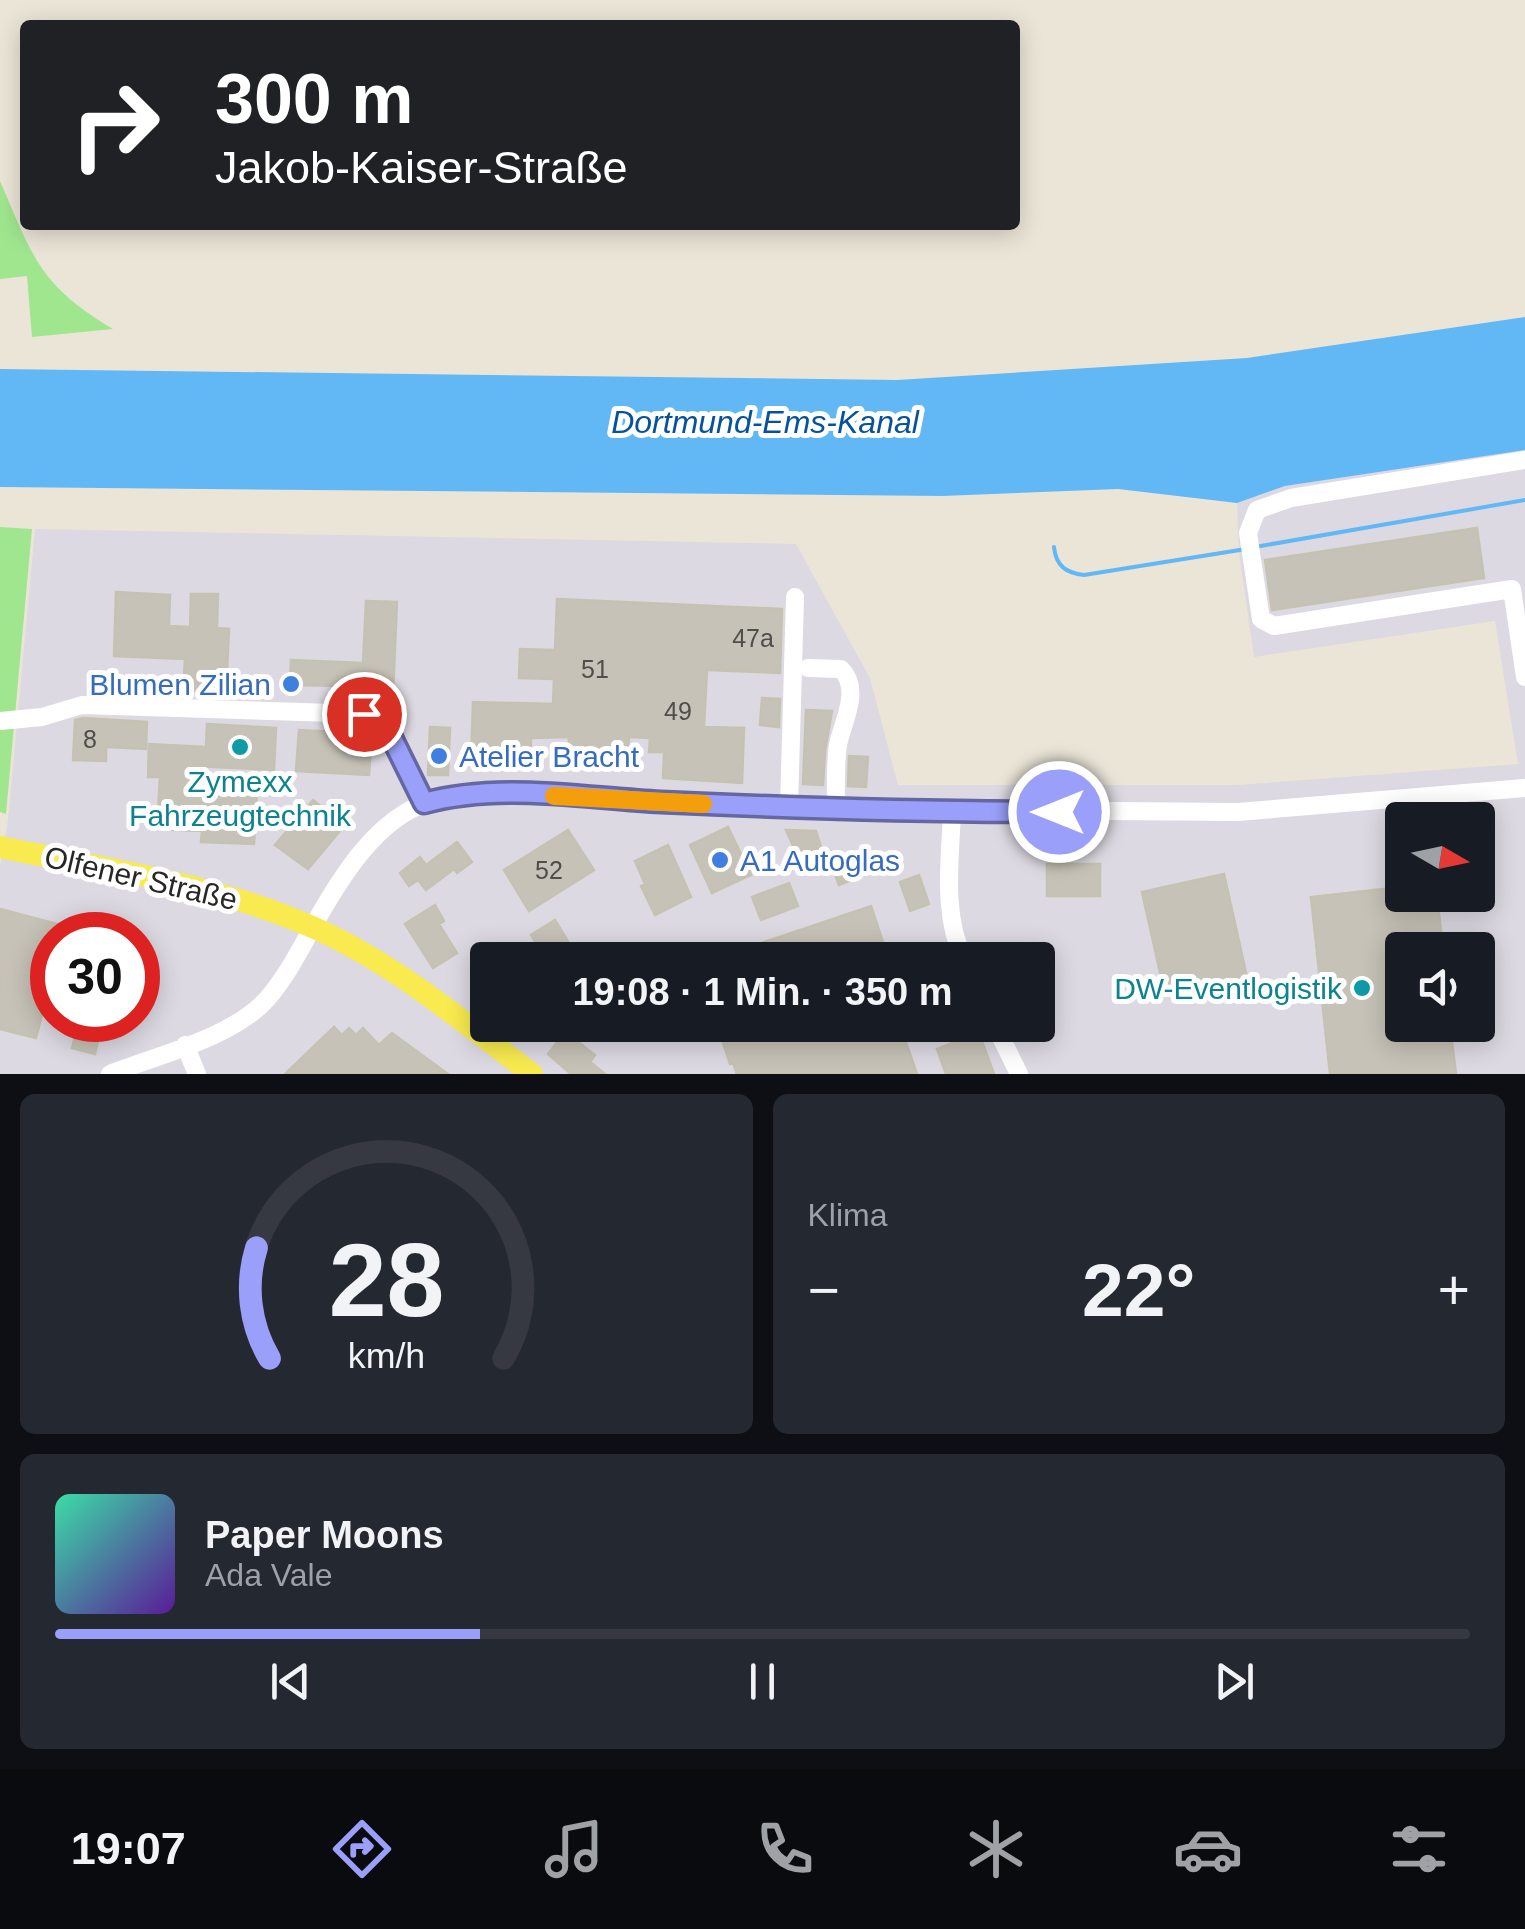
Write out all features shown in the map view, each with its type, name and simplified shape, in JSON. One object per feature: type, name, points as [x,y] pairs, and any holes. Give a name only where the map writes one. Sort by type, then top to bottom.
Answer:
[{"type":"main road","name":"Olfener Straße","points":[[0,848],[191,885],[256,904],[313,927],[376,961],[532,1074]]},
{"type":"street","points":[[1525,460],[1291,498],[1257,510],[1248,533],[1261,619],[1274,626],[1512,590],[1525,677]]},
{"type":"street","points":[[789,808],[796,598]]},
{"type":"street","points":[[808,668],[842,669],[849,678],[849,715],[838,744],[836,810]]},
{"type":"street","points":[[0,721],[42,717],[82,705],[364,714],[386,726],[424,803]]},
{"type":"street","points":[[110,1074],[232,1026],[268,998],[344,876],[374,839],[398,818],[424,803],[447,796],[504,793],[836,810],[1238,812],[1525,788]]},
{"type":"street","points":[[952,812],[949,897],[958,942]]},
{"type":"street","points":[[1003,1042],[1019,1074]]},
{"type":"street","points":[[185,1045],[197,1074]]},
{"type":"shaded area","points":[[1525,448],[1525,1074],[0,1074],[0,866],[8,820],[35,529],[796,544],[870,678],[898,785],[1237,785],[1518,764],[1495,621],[1254,657],[1239,552],[1237,503],[1285,486]]},
{"type":"green space","points":[[0,181],[20,230],[53,283],[113,329],[32,337],[27,276],[0,279]]},
{"type":"green space","points":[[0,527],[32,529],[6,814],[0,812]]},
{"type":"water","name":"Dortmund-Ems-Kanal","points":[[1525,317],[1525,450],[1285,486],[1237,503],[1118,489],[942,496],[0,487],[0,369],[897,380],[1247,358]]},
{"type":"building","points":[[1477,528],[1484,578],[1272,610],[1265,560]]},
{"type":"building","points":[[116,592],[170,595],[169,626],[190,627],[191,594],[218,594],[217,628],[229,629],[227,671],[217,671],[216,695],[206,685],[200,691],[183,690],[185,659],[114,656]]},
{"type":"building","points":[[557,599],[782,609],[780,673],[707,670],[704,727],[744,728],[742,783],[663,778],[664,752],[649,752],[650,738],[629,737],[628,756],[568,754],[569,737],[531,738],[530,766],[471,764],[473,702],[553,704],[554,679],[519,678],[520,649],[555,650]]},
{"type":"building","points":[[366,601],[397,602],[393,694],[362,692],[348,686],[290,685],[291,660],[363,663]]},
{"type":"building","points":[[762,698],[780,699],[779,727],[760,725]]},
{"type":"building","points":[[806,710],[832,711],[823,785],[803,784]]},
{"type":"building","points":[[75,720],[147,722],[146,749],[106,747],[106,761],[73,760]]},
{"type":"building","points":[[207,724],[276,728],[274,770],[192,766],[191,787],[257,791],[254,844],[201,842],[202,831],[157,829],[160,777],[148,777],[149,744],[206,747]]},
{"type":"building","name":"Atelier Bracht","points":[[430,727],[450,728],[448,775],[428,775]]},
{"type":"building","points":[[299,730],[372,734],[369,775],[296,771]]},
{"type":"building","points":[[849,756],[868,757],[866,787],[848,786]]},
{"type":"building","points":[[313,800],[345,825],[308,869],[275,845]]},
{"type":"building","name":"A1 Autoglas","points":[[728,827],[751,875],[712,893],[690,845]]},
{"type":"building","points":[[568,830],[594,870],[529,911],[504,870]]},
{"type":"building","points":[[786,830],[816,831],[821,847],[847,859],[858,854],[866,874],[839,885],[833,869],[821,863],[804,870]]},
{"type":"building","points":[[457,842],[472,862],[457,873],[454,869],[426,890],[418,880],[409,886],[400,873],[420,857],[426,865]]},
{"type":"building","points":[[668,845],[691,897],[655,915],[641,886],[645,884],[635,861]]},
{"type":"building","points":[[1047,864],[1100,864],[1100,896],[1047,896]]},
{"type":"building","points":[[1224,874],[1247,977],[1165,995],[1142,892]]},
{"type":"building","points":[[919,875],[929,904],[910,911],[900,882]]},
{"type":"building","points":[[789,883],[798,906],[761,920],[752,897]]},
{"type":"building","name":"DW-Eventlogistik","points":[[1385,889],[1385,912],[1439,912],[1441,932],[1385,932],[1385,1042],[1452,1042],[1456,1074],[1330,1074],[1311,897]]},
{"type":"building","points":[[435,905],[444,921],[439,924],[457,953],[433,968],[405,924]]},
{"type":"building","points":[[871,906],[883,942],[764,942]]},
{"type":"building","points":[[0,909],[30,917],[30,1036],[0,1029]]},
{"type":"building","points":[[555,920],[568,942],[535,942],[531,935]]},
{"type":"building","points":[[334,1027],[342,1035],[349,1028],[356,1035],[363,1028],[379,1045],[392,1033],[448,1074],[285,1074]]},
{"type":"building","points":[[74,1042],[98,1042],[95,1054],[72,1048]]},
{"type":"building","points":[[557,1042],[578,1042],[595,1055],[590,1062],[605,1074],[571,1074],[548,1054]]},
{"type":"building","points":[[723,1042],[906,1042],[917,1074],[737,1074],[733,1063],[730,1064]]},
{"type":"building","points":[[955,1042],[982,1042],[994,1074],[946,1074],[937,1049]]},
{"type":"waterway","points":[[1255,547],[1525,500]]},
{"type":"waterway","points":[[1054,547],[1063,567],[1084,575],[1246,549]]},
{"type":"slow traffic","points":[[554,796],[703,804]]},
{"type":"place","name":"Blumen Zilian","points":[[291,684]]},
{"type":"place","name":"Zymexx Fahrzeugtechnik","points":[[240,747]]},
{"type":"place","name":"Atelier Bracht","points":[[439,756]]},
{"type":"place","name":"A1 Autoglas","points":[[720,860]]},
{"type":"place","name":"DW-Eventlogistik","points":[[1362,988]]},
{"type":"route","points":[[364,714],[386,726],[392,734],[424,803],[447,796],[504,793],[836,810],[1059,812]]}]
